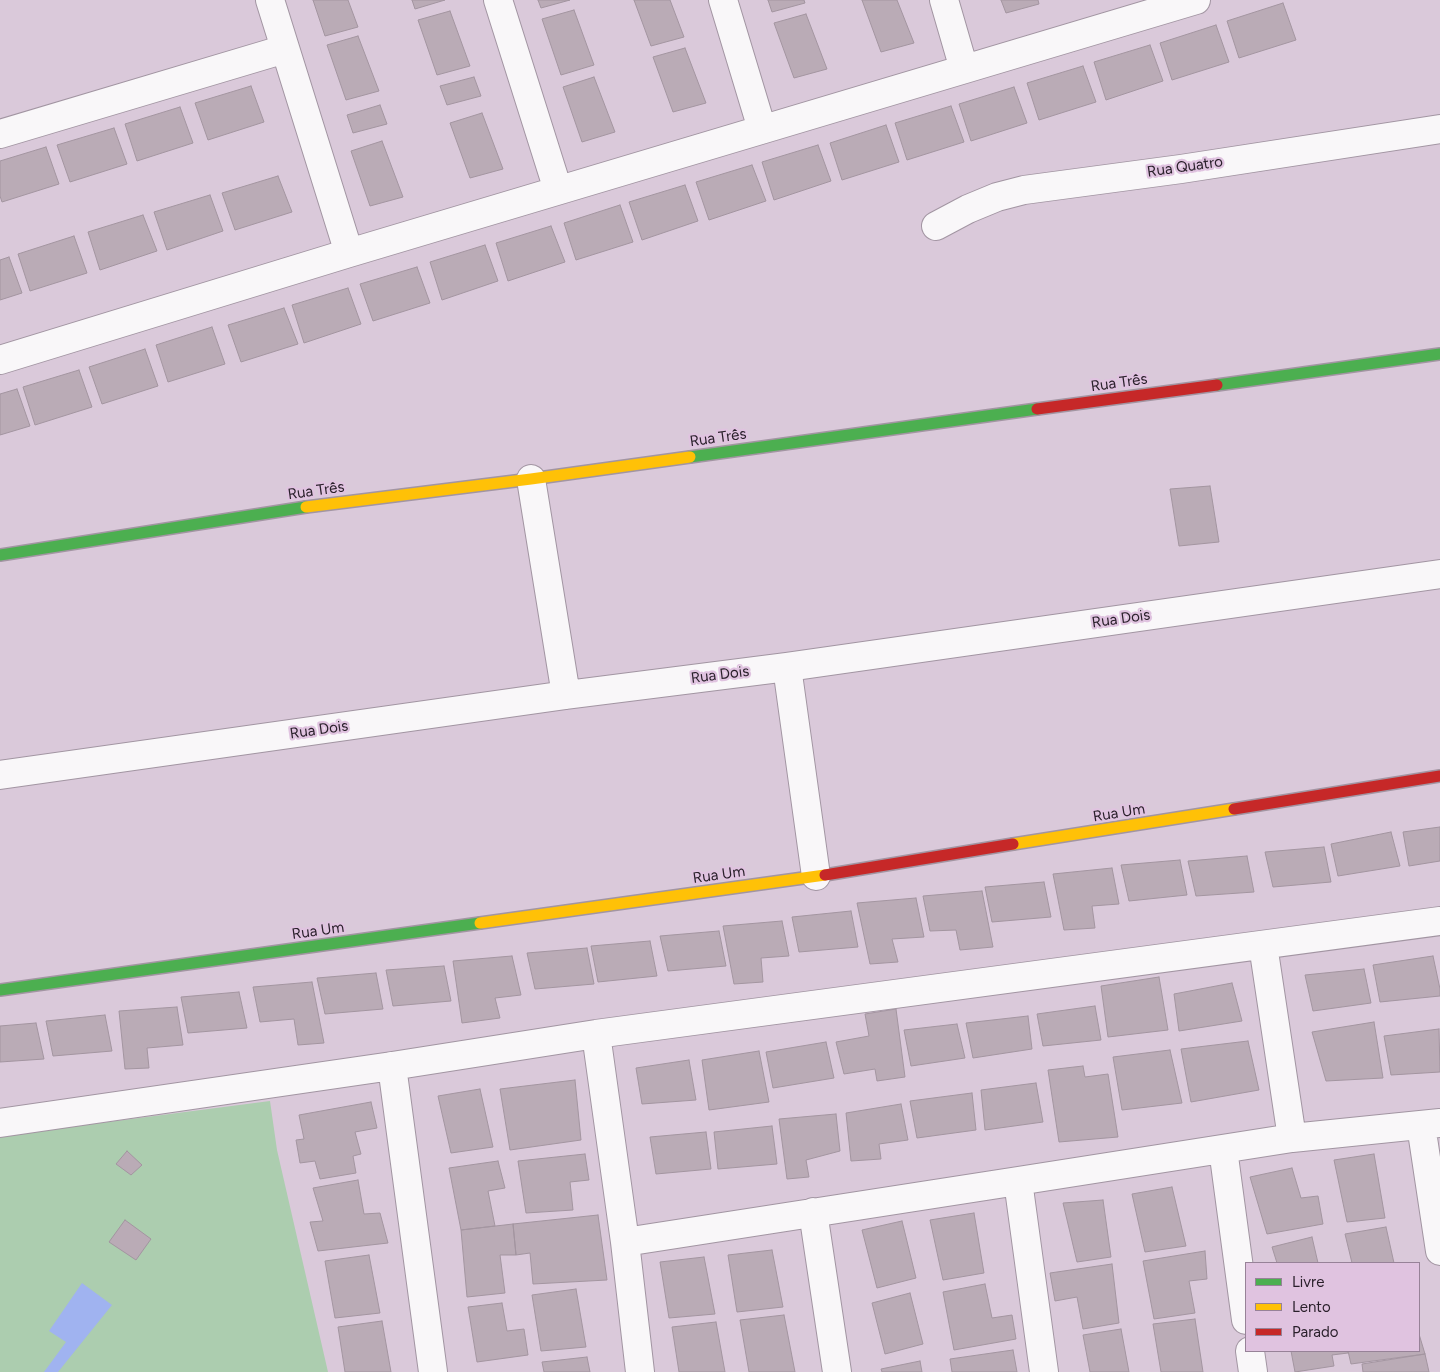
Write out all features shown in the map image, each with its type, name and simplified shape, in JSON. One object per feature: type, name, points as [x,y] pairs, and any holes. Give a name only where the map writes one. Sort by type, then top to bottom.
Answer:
[{"type":"street","points":[[270,0],[349,252]]},
{"type":"street","points":[[498,0],[558,190]]},
{"type":"street","points":[[723,0],[762,129]]},
{"type":"street","points":[[944,0],[964,69]]},
{"type":"street","points":[[0,360],[349,252],[1191,1]]},
{"type":"street","points":[[0,134],[285,49]]},
{"type":"street","name":"Rua Quatro","points":[[936,226],[997,197],[1024,190],[1440,130]]},
{"type":"street","name":"Rua Três","points":[[0,555],[332,503],[531,479],[1440,354]]},
{"type":"street","points":[[531,479],[566,695]]},
{"type":"street","name":"Rua Dois","points":[[0,775],[566,695],[787,667],[1440,574]]},
{"type":"street","points":[[787,667],[816,876]]},
{"type":"street","name":"Rua Um","points":[[0,990],[816,876],[1440,776]]},
{"type":"street","points":[[0,1122],[392,1066],[596,1034],[1440,921]]},
{"type":"street","points":[[1263,945],[1292,1138]]},
{"type":"street","points":[[596,1034],[625,1242],[640,1372]]},
{"type":"street","points":[[392,1066],[433,1372]]},
{"type":"street","points":[[625,1242],[1292,1138],[1430,1124],[1440,1251]]},
{"type":"street","points":[[1223,1149],[1245,1313]]},
{"type":"street","points":[[1018,1181],[1044,1372]]},
{"type":"street","points":[[813,1212],[837,1372]]},
{"type":"street","points":[[1250,1352],[1253,1372]]},
{"type":"green space","points":[[270,1101],[277,1150],[328,1372],[0,1372],[0,1136]]},
{"type":"water","points":[[82,1283],[112,1305],[58,1372],[44,1372],[66,1342],[49,1331]]},
{"type":"building","points":[[313,0],[348,0],[358,27],[325,36]]},
{"type":"building","points":[[412,0],[445,0],[415,9]]},
{"type":"building","points":[[538,0],[570,0],[541,8]]},
{"type":"building","points":[[634,0],[670,0],[684,37],[651,46]]},
{"type":"building","points":[[768,0],[804,0],[805,3],[772,12]]},
{"type":"building","points":[[862,0],[897,0],[914,43],[881,52]]},
{"type":"building","points":[[1001,0],[1038,0],[1039,4],[1006,13]]},
{"type":"building","points":[[1283,3],[1296,40],[1239,58],[1227,21]]},
{"type":"building","points":[[574,10],[594,65],[561,75],[542,19]]},
{"type":"building","points":[[450,11],[470,66],[437,75],[418,20]]},
{"type":"building","points":[[806,14],[827,69],[794,78],[774,23]]},
{"type":"building","points":[[1216,25],[1229,62],[1172,80],[1160,43]]},
{"type":"building","points":[[358,36],[379,91],[346,100],[327,45]]},
{"type":"building","points":[[1150,45],[1163,81],[1106,100],[1094,62]]},
{"type":"building","points":[[685,48],[706,103],[673,112],[653,57]]},
{"type":"building","points":[[1083,66],[1096,102],[1039,120],[1027,83]]},
{"type":"building","points":[[474,77],[481,96],[447,105],[440,86]]},
{"type":"building","points":[[594,77],[615,132],[582,142],[563,87]]},
{"type":"building","points":[[251,86],[264,122],[208,140],[195,103]]},
{"type":"building","points":[[1014,87],[1027,123],[971,141],[959,104]]},
{"type":"building","points":[[380,105],[387,124],[353,133],[347,115]]},
{"type":"building","points":[[951,106],[964,142],[907,160],[895,123]]},
{"type":"building","points":[[180,107],[193,143],[137,161],[125,124]]},
{"type":"building","points":[[482,113],[503,169],[470,178],[450,123]]},
{"type":"building","points":[[886,125],[899,162],[842,180],[830,143]]},
{"type":"building","points":[[114,128],[127,164],[70,182],[57,145]]},
{"type":"building","points":[[382,141],[403,197],[370,206],[351,151]]},
{"type":"building","points":[[818,145],[831,181],[774,200],[762,162]]},
{"type":"building","points":[[46,147],[59,184],[2,202],[0,196],[0,161]]},
{"type":"building","points":[[752,165],[766,201],[709,220],[696,182]]},
{"type":"building","points":[[278,176],[292,212],[235,230],[222,193]]},
{"type":"building","points":[[685,185],[698,221],[642,240],[629,202]]},
{"type":"building","points":[[210,195],[223,231],[167,250],[154,212]]},
{"type":"building","points":[[620,205],[633,242],[576,260],[564,223]]},
{"type":"building","points":[[143,215],[157,251],[100,270],[88,232]]},
{"type":"building","points":[[551,226],[565,262],[508,281],[496,243]]},
{"type":"building","points":[[74,236],[87,273],[30,291],[18,254]]},
{"type":"building","points":[[485,245],[498,281],[442,300],[430,262]]},
{"type":"building","points":[[9,257],[22,293],[0,300],[0,260]]},
{"type":"building","points":[[417,267],[430,303],[373,321],[360,284]]},
{"type":"building","points":[[348,288],[361,324],[304,343],[292,305]]},
{"type":"building","points":[[284,308],[298,344],[241,362],[228,325]]},
{"type":"building","points":[[212,327],[225,364],[168,382],[156,345]]},
{"type":"building","points":[[145,349],[158,386],[102,404],[89,367]]},
{"type":"building","points":[[79,370],[92,407],[35,425],[23,387]]},
{"type":"building","points":[[17,389],[30,426],[0,435],[0,394]]},
{"type":"building","points":[[1210,486],[1219,542],[1179,546],[1170,489]]},
{"type":"building","points":[[1440,827],[1440,861],[1409,866],[1403,832]]},
{"type":"building","points":[[1391,832],[1400,866],[1338,876],[1331,844]]},
{"type":"building","points":[[1324,847],[1331,882],[1273,887],[1265,852]]},
{"type":"building","points":[[1247,856],[1254,892],[1196,896],[1188,861]]},
{"type":"building","points":[[1180,860],[1187,895],[1129,901],[1121,865]]},
{"type":"building","points":[[1112,868],[1119,904],[1092,906],[1095,928],[1064,930],[1053,874]]},
{"type":"building","points":[[1044,882],[1051,917],[992,922],[985,887]]},
{"type":"building","points":[[982,891],[993,947],[960,950],[956,930],[930,931],[923,896]]},
{"type":"building","points":[[916,898],[924,937],[892,939],[898,962],[870,964],[857,903]]},
{"type":"building","points":[[851,911],[858,947],[799,952],[792,917]]},
{"type":"building","points":[[782,921],[789,956],[761,958],[763,982],[734,984],[723,926]]},
{"type":"building","points":[[719,931],[726,966],[668,971],[660,936]]},
{"type":"building","points":[[650,941],[657,976],[598,982],[591,946]]},
{"type":"building","points":[[587,948],[594,984],[535,989],[527,953]]},
{"type":"building","points":[[512,956],[521,995],[495,998],[500,1018],[462,1023],[453,961]]},
{"type":"building","points":[[1433,956],[1440,996],[1380,1002],[1373,965]]},
{"type":"building","points":[[444,966],[451,1001],[393,1006],[386,970]]},
{"type":"building","points":[[1364,969],[1371,1003],[1313,1011],[1305,975]]},
{"type":"building","points":[[376,973],[383,1009],[325,1014],[317,978]]},
{"type":"building","points":[[1159,977],[1168,1030],[1108,1037],[1101,986]]},
{"type":"building","points":[[312,982],[324,1043],[298,1045],[294,1019],[260,1022],[253,987]]},
{"type":"building","points":[[1232,983],[1242,1021],[1179,1031],[1174,994]]},
{"type":"building","points":[[239,992],[247,1028],[188,1033],[181,997]]},
{"type":"building","points":[[1095,1006],[1101,1040],[1043,1046],[1037,1014]]},
{"type":"building","points":[[177,1007],[183,1045],[147,1048],[149,1068],[125,1069],[119,1011]]},
{"type":"building","points":[[896,1009],[905,1077],[877,1081],[875,1069],[844,1074],[836,1042],[869,1036],[865,1014]]},
{"type":"building","points":[[105,1015],[112,1051],[53,1056],[46,1021]]},
{"type":"building","points":[[1028,1016],[1032,1049],[973,1058],[966,1023]]},
{"type":"building","points":[[1374,1022],[1383,1078],[1326,1081],[1312,1032]]},
{"type":"building","points":[[36,1023],[44,1059],[0,1062],[0,1026]]},
{"type":"building","points":[[957,1024],[965,1058],[911,1066],[904,1030]]},
{"type":"building","points":[[1439,1029],[1440,1072],[1391,1075],[1384,1036]]},
{"type":"building","points":[[1248,1041],[1259,1090],[1191,1102],[1181,1049]]},
{"type":"building","points":[[826,1042],[834,1078],[773,1088],[766,1052]]},
{"type":"building","points":[[1170,1050],[1182,1103],[1122,1110],[1113,1057]]},
{"type":"building","points":[[759,1051],[769,1102],[709,1110],[702,1060]]},
{"type":"building","points":[[689,1060],[696,1100],[642,1104],[636,1068]]},
{"type":"building","points":[[1083,1066],[1085,1077],[1108,1074],[1118,1137],[1059,1142],[1048,1070]]},
{"type":"building","points":[[575,1080],[581,1140],[510,1150],[500,1089]]},
{"type":"building","points":[[1036,1083],[1043,1122],[985,1130],[981,1090]]},
{"type":"building","points":[[480,1089],[493,1147],[451,1153],[438,1096]]},
{"type":"building","points":[[972,1093],[976,1130],[917,1138],[910,1101]]},
{"type":"building","points":[[371,1102],[377,1128],[355,1132],[361,1154],[353,1156],[356,1173],[320,1179],[315,1161],[300,1163],[296,1140],[304,1139],[299,1115]]},
{"type":"building","points":[[901,1104],[908,1140],[879,1144],[881,1159],[851,1161],[846,1113]]},
{"type":"building","points":[[836,1114],[840,1151],[806,1160],[809,1177],[787,1179],[779,1119]]},
{"type":"building","points":[[772,1126],[777,1164],[718,1169],[714,1132]]},
{"type":"building","points":[[706,1132],[711,1169],[656,1174],[650,1137]]},
{"type":"building","points":[[127,1151],[142,1165],[131,1175],[116,1164]]},
{"type":"building","points":[[585,1154],[589,1180],[570,1182],[573,1210],[526,1213],[518,1161]]},
{"type":"building","points":[[1374,1154],[1385,1218],[1347,1222],[1334,1160]]},
{"type":"building","points":[[498,1161],[505,1188],[488,1191],[495,1226],[461,1230],[449,1168]]},
{"type":"building","points":[[1292,1168],[1301,1198],[1318,1196],[1323,1224],[1267,1234],[1250,1177]]},
{"type":"building","points":[[358,1180],[364,1214],[380,1213],[388,1243],[318,1251],[310,1222],[323,1221],[313,1188]]},
{"type":"building","points":[[1172,1187],[1186,1246],[1145,1252],[1132,1194]]},
{"type":"building","points":[[1103,1200],[1111,1257],[1077,1262],[1063,1203]]},
{"type":"building","points":[[974,1213],[984,1273],[943,1280],[930,1220]]},
{"type":"building","points":[[598,1215],[607,1280],[533,1284],[530,1253],[516,1255],[513,1224]]},
{"type":"building","points":[[125,1220],[151,1239],[136,1260],[109,1242]]},
{"type":"building","points":[[902,1221],[916,1278],[877,1288],[862,1230]]},
{"type":"building","points":[[513,1224],[516,1255],[500,1255],[505,1293],[467,1297],[461,1230]]},
{"type":"building","points":[[1386,1227],[1394,1262],[1352,1262],[1345,1234]]},
{"type":"building","points":[[1312,1237],[1318,1262],[1277,1262],[1272,1247]]},
{"type":"building","points":[[772,1250],[783,1307],[737,1312],[728,1255]]},
{"type":"building","points":[[1205,1251],[1207,1279],[1189,1281],[1195,1313],[1154,1319],[1143,1261]]},
{"type":"building","points":[[369,1255],[380,1313],[335,1318],[325,1261]]},
{"type":"building","points":[[704,1257],[715,1314],[669,1318],[660,1262]]},
{"type":"building","points":[[1112,1264],[1119,1323],[1083,1329],[1077,1297],[1055,1301],[1050,1273]]},
{"type":"building","points":[[985,1284],[992,1318],[1012,1315],[1016,1339],[954,1350],[943,1292]]},
{"type":"building","points":[[576,1289],[586,1347],[541,1351],[532,1295]]},
{"type":"building","points":[[910,1293],[923,1344],[885,1354],[872,1303]]},
{"type":"building","points":[[502,1303],[507,1331],[524,1329],[528,1355],[477,1362],[468,1307]]},
{"type":"building","points":[[784,1315],[795,1372],[749,1372],[740,1320]]},
{"type":"building","points":[[1195,1319],[1203,1372],[1161,1372],[1153,1324]]},
{"type":"building","points":[[382,1321],[391,1372],[345,1372],[338,1327]]},
{"type":"building","points":[[716,1322],[725,1372],[679,1372],[672,1327]]},
{"type":"building","points":[[1121,1329],[1129,1372],[1090,1372],[1083,1335]]},
{"type":"building","points":[[1420,1337],[1425,1354],[1351,1364],[1348,1352],[1420,1352]]},
{"type":"building","points":[[1013,1350],[1017,1372],[952,1372],[950,1359]]},
{"type":"building","points":[[1291,1352],[1348,1352],[1332,1355],[1334,1366],[1295,1372]]},
{"type":"building","points":[[1425,1354],[1429,1372],[1363,1372],[1362,1364]]},
{"type":"building","points":[[587,1357],[590,1372],[544,1372],[542,1362]]},
{"type":"building","points":[[920,1361],[922,1372],[882,1372],[881,1369]]},
{"type":"traffic: fast","points":[[1217,385],[1440,354]]},
{"type":"traffic: fast","points":[[690,457],[1037,409]]},
{"type":"traffic: fast","points":[[0,555],[306,507]]},
{"type":"traffic: fast","points":[[0,990],[480,923]]},
{"type":"traffic: slow","points":[[306,507],[690,457]]},
{"type":"traffic: slow","points":[[1013,844],[1234,809]]},
{"type":"traffic: slow","points":[[480,923],[825,875]]},
{"type":"traffic: jam","points":[[1037,409],[1217,385]]},
{"type":"traffic: jam","points":[[1234,809],[1440,776]]},
{"type":"traffic: jam","points":[[825,875],[1013,844]]}]
